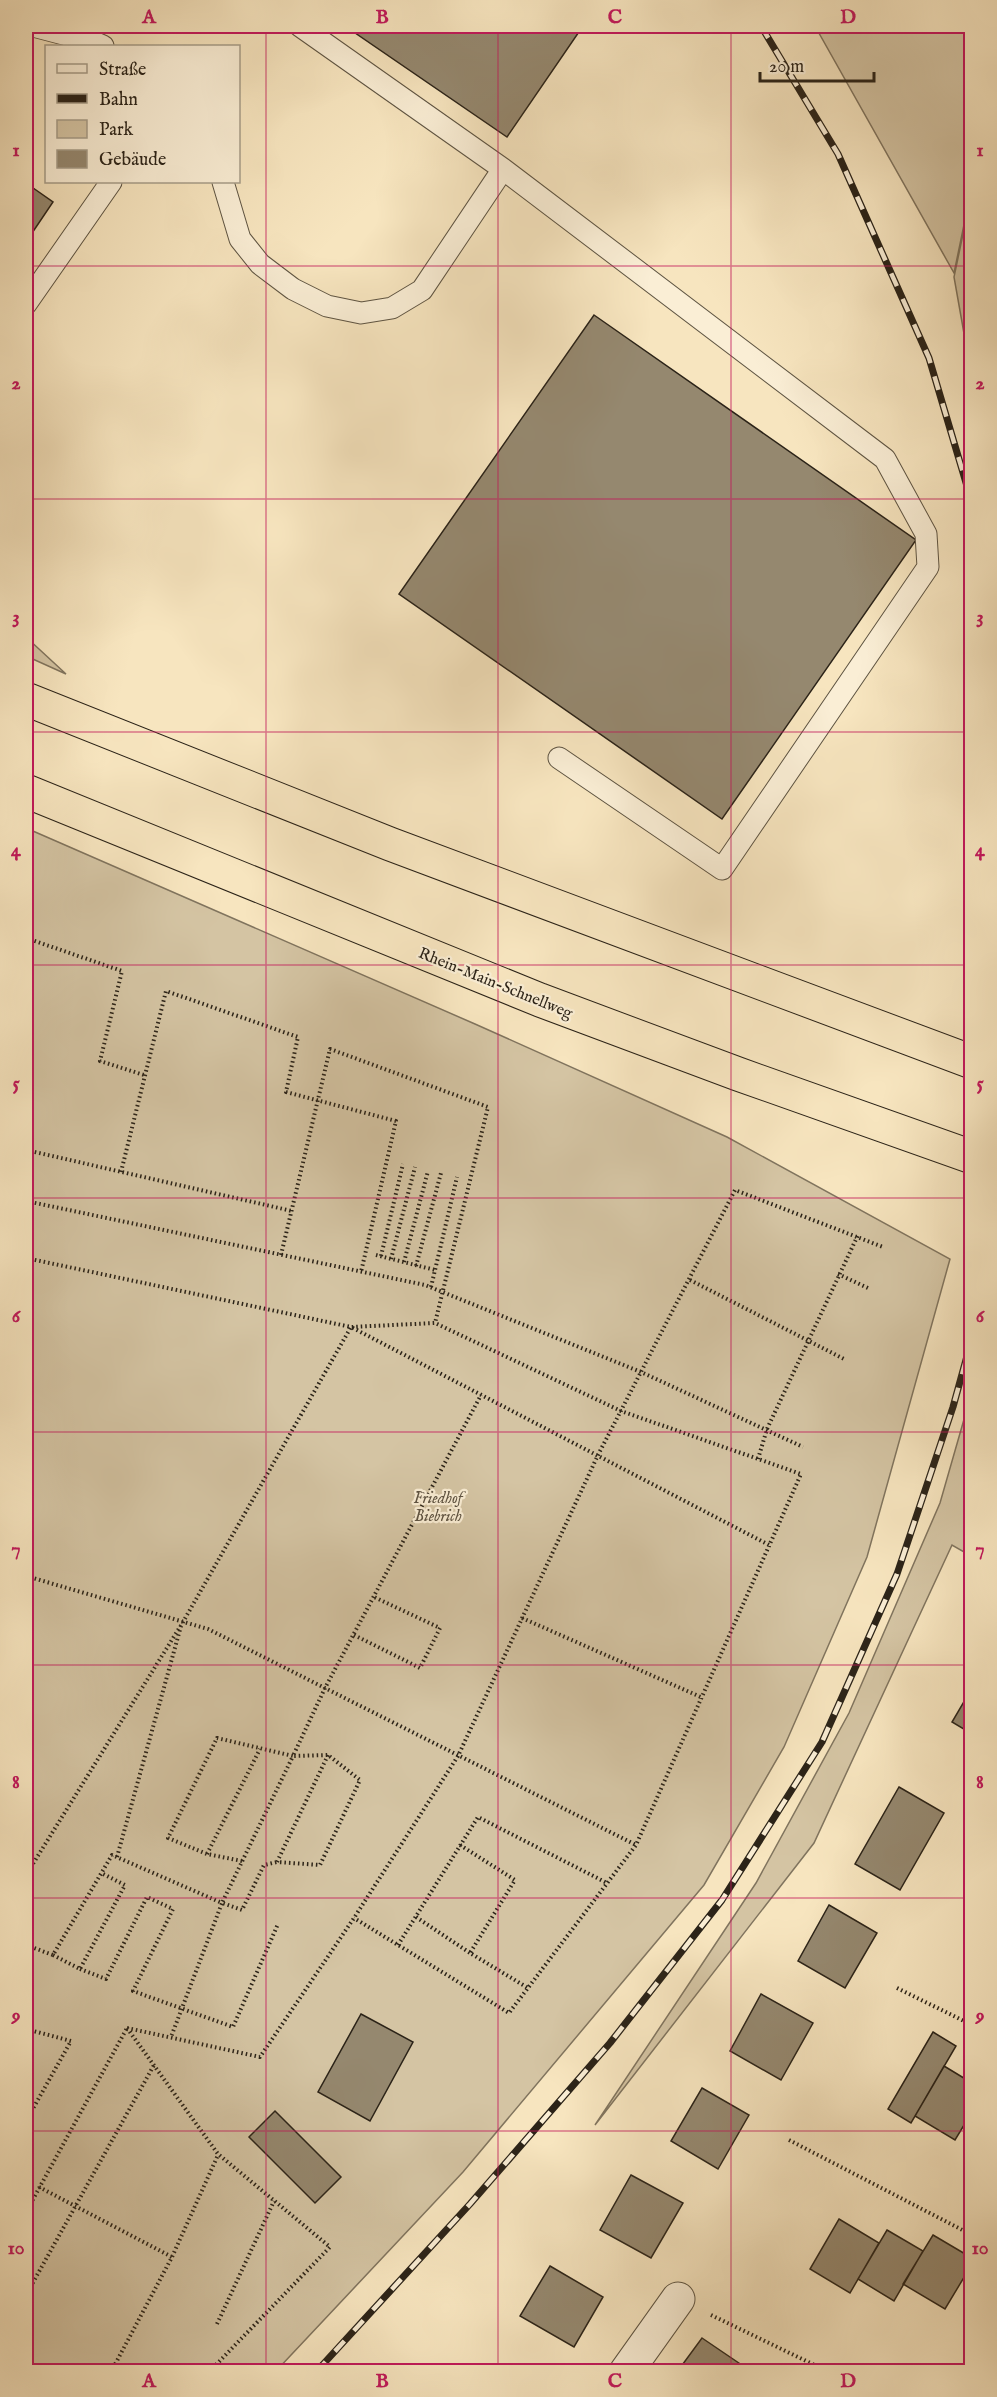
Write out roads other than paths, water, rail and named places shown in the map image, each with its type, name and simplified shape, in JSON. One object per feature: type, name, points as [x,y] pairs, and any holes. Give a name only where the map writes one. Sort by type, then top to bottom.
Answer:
[{"type":"highway","points":[[26,699],[390,844],[972,1062]]},
{"type":"highway","name":"Rhein-Main-Schnellweg","points":[[26,792],[540,1000],[738,1074],[966,1155]]},
{"type":"street","points":[[626,2372],[678,2299]]},
{"type":"lane","points":[[33,26],[101,45]]},
{"type":"lane","points":[[300,26],[503,169],[885,459],[926,534],[928,567],[723,869],[559,758]]},
{"type":"lane","points":[[223,183],[240,239],[260,264],[302,293],[327,306],[362,314],[392,308],[422,290],[503,169]]},
{"type":"lane","points":[[26,304],[110,183]]},
{"type":"railway","points":[[761,26],[838,154],[929,358],[972,503]]},
{"type":"railway","points":[[316,2372],[470,2204],[610,2043],[722,1900],[822,1742],[897,1574],[953,1407],[972,1338]]},
{"type":"park label","name":"Friedhof Biebrich","points":[[438,1506]]}]
